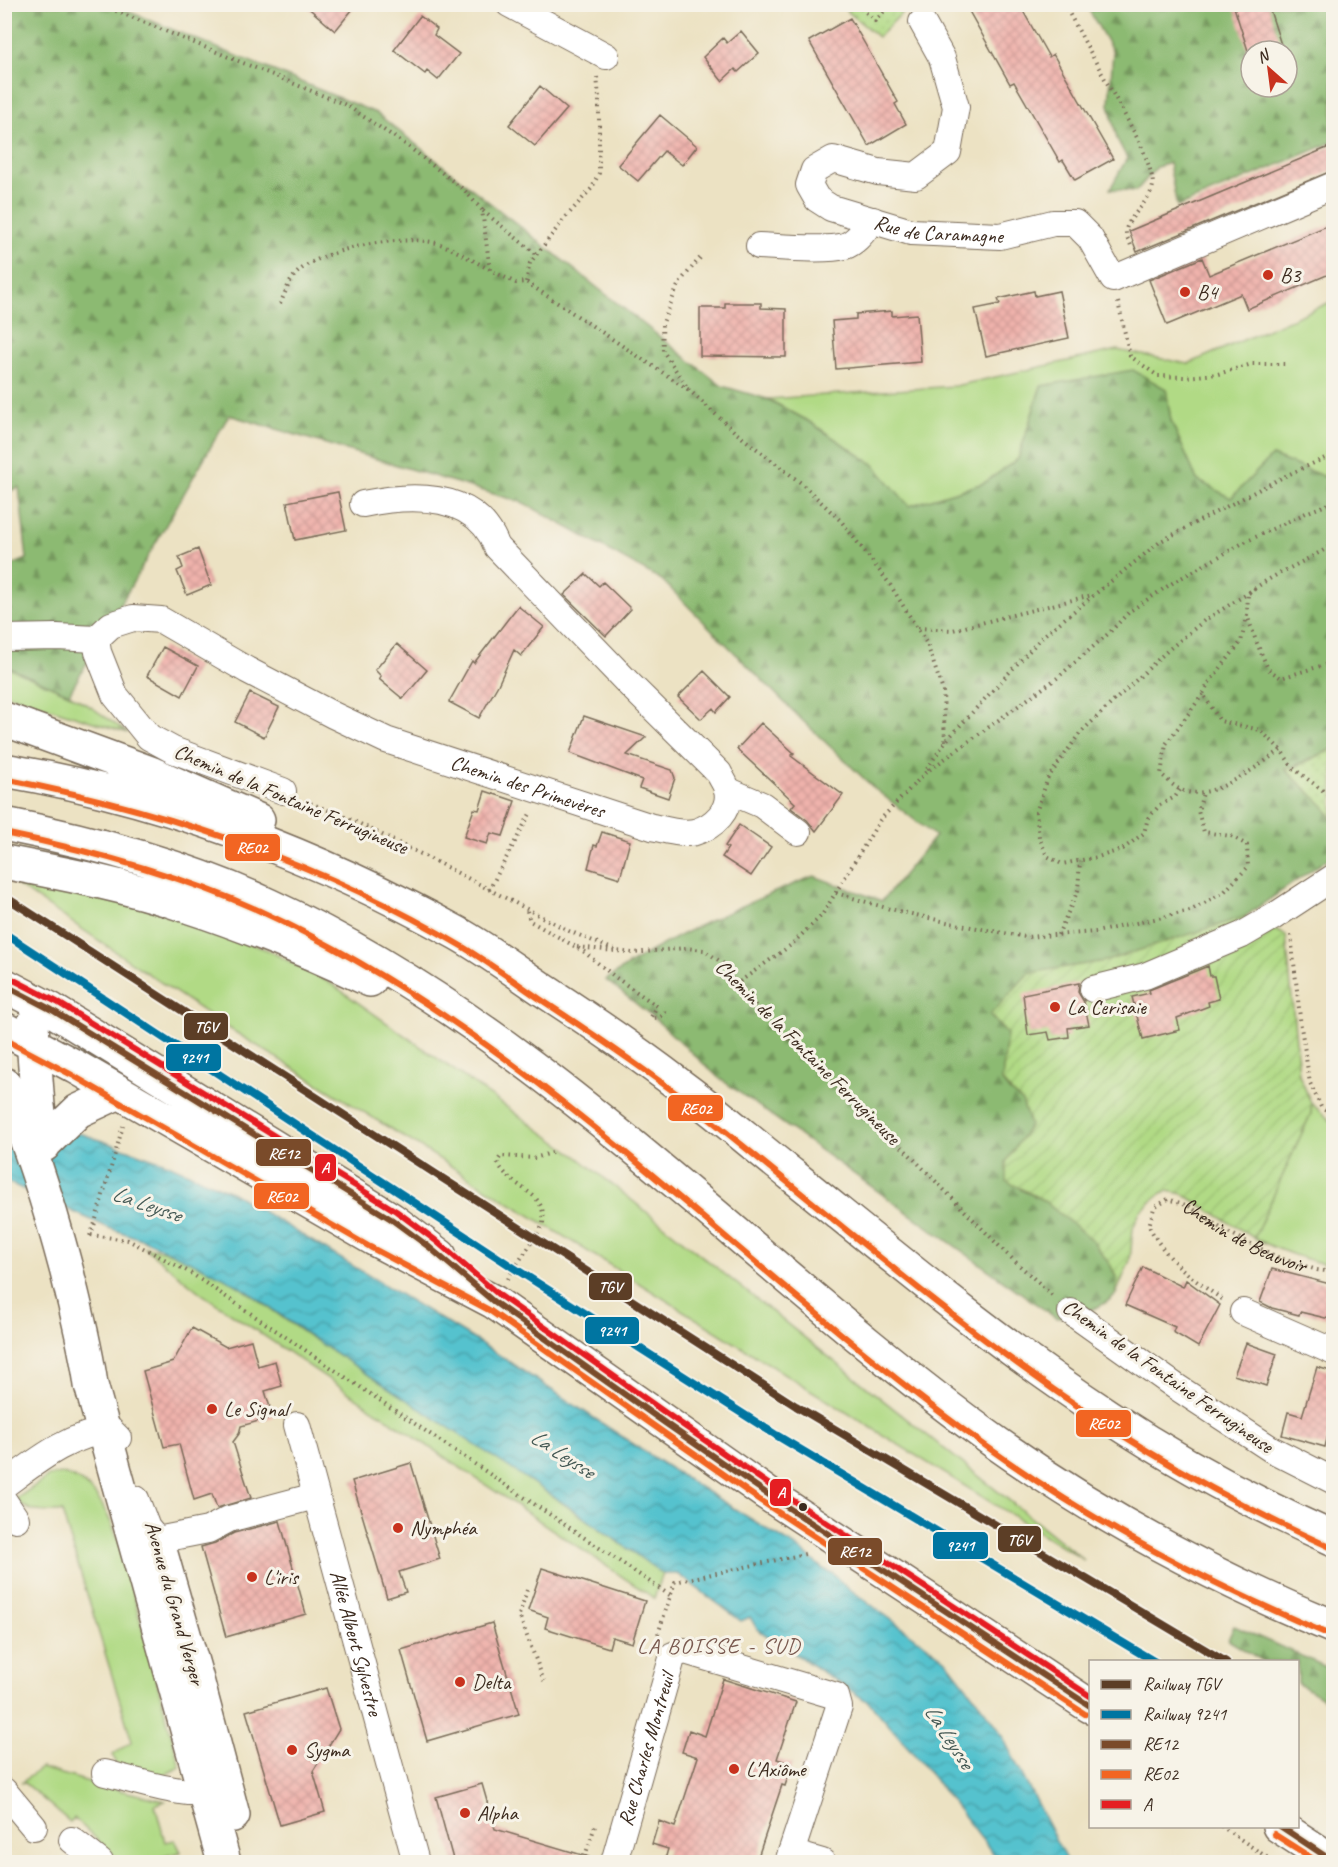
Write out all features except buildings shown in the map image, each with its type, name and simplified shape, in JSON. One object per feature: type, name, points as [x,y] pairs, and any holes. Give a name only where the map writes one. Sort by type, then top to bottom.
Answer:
[{"type":"main road","points":[[4,719],[212,798],[347,866],[458,934],[599,1027],[683,1088],[996,1337],[1107,1416],[1216,1481],[1334,1539]]},
{"type":"main road","points":[[4,770],[123,796],[262,841],[326,867],[458,934]]},
{"type":"main road","points":[[4,824],[73,838],[153,860],[266,903],[396,973],[508,1049],[660,1168],[893,1364],[993,1440],[1076,1496],[1184,1559],[1240,1587],[1334,1627]]},
{"type":"main road","points":[[4,862],[136,891],[240,925],[354,972],[445,1015],[508,1049]]},
{"type":"main road","points":[[4,985],[52,1010],[391,1219],[429,1247],[500,1292],[766,1493],[1089,1705]]},
{"type":"main road","name":"Avenue du Grand Verger","points":[[4,990],[28,1014],[32,1024],[35,1045],[18,1097],[86,1350],[91,1385],[224,1863]]},
{"type":"main road","points":[[4,1029],[119,1092],[375,1239],[500,1292]]},
{"type":"main road","points":[[45,1143],[78,1111],[119,1092]]},
{"type":"main road","name":"Avenue du Grand Verger","points":[[18,1097],[45,1143],[40,1176]]},
{"type":"main road","name":"Avenue du Grand Verger","points":[[86,1350],[116,1401],[196,1676],[246,1863]]},
{"type":"main road","points":[[1281,1828],[1334,1862]]},
{"type":"street","points":[[509,4],[599,53]]},
{"type":"street","name":"Rue de Caramagne","points":[[922,22],[942,58],[956,106],[948,152],[916,176],[878,172],[833,159],[814,170],[809,185],[817,199],[831,208],[911,232],[1000,236],[1053,223],[1075,224],[1090,238],[1113,279]]},
{"type":"street","points":[[1113,279],[1334,185]]},
{"type":"street","points":[[759,246],[817,248],[845,246],[856,239],[873,220]]},
{"type":"street","points":[[363,504],[394,498],[422,497],[445,501],[468,512],[485,524],[497,547],[629,684],[719,773],[727,790],[762,806],[798,832]]},
{"type":"street","name":"Chemin des Primevères","points":[[96,639],[111,625],[133,618],[161,620],[247,670],[386,740],[652,827],[674,832],[694,832],[712,824],[722,815],[727,804],[727,790]]},
{"type":"street","points":[[4,638],[96,639]]},
{"type":"street","name":"Chemin de la Fontaine Ferrugineuse","points":[[96,639],[98,652],[115,695],[148,737],[172,750],[283,791]]},
{"type":"street","points":[[1093,990],[1144,976],[1242,935],[1334,877]]},
{"type":"street","name":"Chemin de la Fontaine Ferrugineuse","points":[[1071,1312],[1175,1386],[1271,1449],[1334,1481]]},
{"type":"street","points":[[1243,1312],[1334,1352]]},
{"type":"street","name":"Allée Albert Sylvestre","points":[[297,1425],[416,1863]]},
{"type":"street","points":[[4,1485],[53,1449],[110,1430],[118,1438],[141,1515],[157,1540],[208,1530],[229,1519],[315,1496]]},
{"type":"street","name":"Rue Charles Montreuil","points":[[614,1863],[673,1655],[685,1651],[836,1696],[839,1707],[790,1858]]},
{"type":"street","points":[[105,1773],[161,1789],[191,1793],[209,1789],[215,1792],[240,1863]]},
{"type":"street","points":[[4,1791],[34,1827]]},
{"type":"street","points":[[72,1840],[100,1863]]},
{"type":"street","points":[[790,1858],[822,1863]]},
{"type":"path","points":[[99,4],[346,105],[432,164],[464,190],[482,210],[536,254]]},
{"type":"path","points":[[857,4],[875,21],[891,4]]},
{"type":"path","points":[[1064,4],[1140,143],[1148,164],[1153,186],[1125,232]]},
{"type":"path","points":[[526,282],[530,263],[536,254],[592,188],[599,173],[599,53]]},
{"type":"path","points":[[482,210],[490,270]]},
{"type":"path","points":[[280,304],[296,274],[310,263],[354,247],[406,240],[440,244],[516,283],[526,282],[689,390],[735,432],[801,483],[841,521],[889,584],[927,644],[943,691],[945,742]]},
{"type":"path","points":[[689,390],[663,351],[662,325],[679,284],[700,258]]},
{"type":"path","points":[[1113,279],[1130,356],[1158,376],[1185,377],[1218,374],[1252,364],[1285,364]]},
{"type":"path","points":[[735,985],[791,945],[822,915],[880,820],[925,772],[945,742],[1043,636],[1161,542],[1283,477],[1334,454]]},
{"type":"path","points":[[925,772],[1057,678],[1109,633],[1130,611],[1174,582],[1243,543],[1334,502]]},
{"type":"path","points":[[1180,790],[1175,797],[1160,805],[1148,818],[1144,833],[1124,849],[1062,864],[1047,856],[1039,837],[1036,812],[1048,778],[1080,733],[1167,651],[1204,620],[1255,589],[1271,576],[1334,544]]},
{"type":"path","points":[[1255,589],[1248,593],[1247,615],[1241,642],[1166,744],[1161,774],[1180,790],[1203,793],[1230,783],[1281,750]]},
{"type":"path","points":[[917,628],[953,630],[1095,594]]},
{"type":"path","points":[[1247,615],[1268,669],[1281,678],[1334,662]]},
{"type":"path","points":[[1203,694],[1220,721],[1260,730],[1281,750],[1293,768],[1334,799]]},
{"type":"path","points":[[489,890],[543,790]]},
{"type":"path","name":"Chemin de la Fontaine Ferrugineuse","points":[[283,791],[350,819],[568,932],[617,951],[633,953],[686,948],[704,950],[724,964],[735,985],[906,1151],[1007,1254],[1071,1312]]},
{"type":"path","points":[[836,893],[890,909],[1026,937],[1096,932],[1190,911],[1224,892],[1248,867],[1247,845],[1231,836],[1204,832],[1198,811],[1203,793]]},
{"type":"path","points":[[1058,935],[1078,890],[1080,861]]},
{"type":"path","points":[[1288,906],[1301,1027],[1310,1083],[1322,1107],[1334,1117]]},
{"type":"path","points":[[527,910],[530,921],[575,946],[615,978],[657,1006],[651,1017],[658,1019],[667,1009]]},
{"type":"path","points":[[575,946],[633,953]]},
{"type":"path","points":[[94,1226],[122,1129]]},
{"type":"path","points":[[500,1292],[513,1268],[543,1224],[542,1206],[536,1198],[510,1179],[497,1162],[501,1156],[534,1158],[552,1153]]},
{"type":"path","name":"Chemin de Beauvoir","points":[[1243,1312],[1203,1287],[1172,1261],[1157,1243],[1149,1226],[1154,1208],[1168,1199],[1189,1206],[1232,1234],[1277,1257],[1317,1270],[1334,1272]]},
{"type":"path","points":[[91,1235],[128,1240],[189,1272],[671,1596]]},
{"type":"path","points":[[657,1638],[675,1582],[809,1553]]},
{"type":"path","points":[[527,1590],[519,1616],[544,1681]]},
{"type":"path","points":[[1222,1828],[1274,1863]]},
{"type":"green space","points":[[5,5],[113,5],[376,113],[722,386],[767,399],[808,421],[873,464],[909,506],[984,483],[1018,459],[1041,386],[1133,370],[1166,389],[1171,421],[1197,480],[1231,498],[1272,456],[1333,480],[1333,749],[1285,770],[1324,806],[1333,818],[1333,855],[1244,917],[1106,961],[1029,973],[990,1016],[1007,1034],[1002,1081],[1009,1091],[1022,1101],[1030,1125],[1006,1162],[1021,1190],[1043,1200],[1093,1241],[1111,1266],[1117,1280],[1116,1294],[1110,1300],[1088,1310],[1056,1318],[719,1078],[653,1017],[606,980],[681,935],[814,876],[882,901],[935,836],[875,789],[803,721],[662,580],[524,503],[229,415],[69,694],[5,666],[5,568],[27,559],[19,487],[5,493]]},
{"type":"green space","points":[[840,5],[910,5],[878,37]]},
{"type":"green space","points":[[1086,5],[1333,5],[1333,142],[1177,207],[1169,163],[1157,167],[1136,191],[1110,189],[1127,158],[1117,139],[1109,104],[1113,52]]},
{"type":"green space","points":[[1333,301],[1333,480],[1272,456],[1231,499],[1197,480],[1171,421],[1166,389],[1041,386],[1018,459],[984,483],[909,506],[873,464],[808,421],[768,399],[955,386],[1117,350],[1188,364]]},
{"type":"green space","points":[[4,666],[69,694],[128,733],[5,694]]},
{"type":"green space","points":[[1333,749],[1333,819],[1324,806],[1285,769],[1293,768]]},
{"type":"green space","points":[[5,877],[123,899],[268,950],[330,983],[575,1155],[1084,1560],[227,1027]]},
{"type":"green space","points":[[1244,917],[1286,935],[1299,1074],[1311,1103],[1311,1113],[1254,1238],[1183,1194],[1168,1191],[1161,1193],[1140,1212],[1133,1228],[1130,1260],[1116,1294],[1117,1279],[1111,1266],[1093,1241],[1043,1200],[1006,1181],[1006,1162],[1030,1125],[1022,1101],[1002,1081],[1007,1034],[990,1015],[1029,973],[1106,961]]},
{"type":"green space","points":[[1311,1103],[1333,1123],[1333,1266],[1293,1255],[1254,1238],[1311,1113]]},
{"type":"green space","points":[[144,1247],[193,1261],[228,1279],[307,1335],[442,1422],[575,1512],[663,1574],[654,1598],[202,1294]]},
{"type":"green space","points":[[62,1474],[73,1477],[92,1491],[105,1510],[119,1542],[180,1767],[154,1780],[117,1766],[113,1755],[132,1741],[62,1512],[31,1510],[16,1499],[49,1476]]},
{"type":"green space","points":[[1234,1626],[1333,1670],[1333,1705],[1299,1684],[1299,1660],[1261,1660],[1228,1640]]},
{"type":"green space","points":[[41,1768],[165,1801],[155,1805],[165,1842],[175,1840],[181,1852],[148,1862],[121,1862],[74,1818],[70,1822],[23,1782],[21,1783]]},
{"type":"water","name":"La Leysse","points":[[5,1115],[85,1135],[166,1163],[231,1192],[488,1348],[680,1475],[801,1550],[844,1585],[945,1659],[997,1726],[1067,1862],[1000,1862],[919,1760],[870,1703],[757,1629],[750,1617],[741,1621],[678,1574],[663,1574],[577,1512],[305,1333],[247,1291],[223,1277],[144,1240],[109,1228],[5,1181]]},
{"type":"rail line","name":"TGV","points":[[4,896],[796,1406],[1223,1660]]},
{"type":"rail line","name":"9241","points":[[4,933],[514,1268],[776,1435],[1152,1660]]},
{"type":"transit line","name":"RE02","points":[[4,779],[123,807],[241,843],[354,890],[463,947],[674,1092],[938,1304],[1059,1393],[1133,1442],[1210,1487],[1330,1547]]},
{"type":"transit line","name":"RE02","points":[[4,833],[102,856],[198,886],[260,911],[362,964],[458,1025],[550,1092],[813,1311],[902,1383],[993,1451],[1073,1504],[1199,1575],[1330,1635]]},
{"type":"transit line","name":"A","points":[[8,977],[57,1002],[396,1211],[435,1240],[499,1295],[670,1416],[771,1486],[1089,1695]]},
{"type":"transit line","name":"RE12","points":[[4,985],[52,1010],[391,1219],[429,1247],[494,1302],[665,1423],[766,1493],[1089,1705]]},
{"type":"transit line","name":"RE02","points":[[4,1039],[72,1075],[370,1247],[489,1310],[761,1501],[1085,1714]]},
{"type":"transit line","name":"RE12","points":[[1283,1828],[1334,1862]]},
{"type":"transit line","name":"RE02","points":[[1274,1834],[1318,1862]]},
{"type":"place","name":"B3","points":[[1268,275]]},
{"type":"place","name":"B4","points":[[1185,292]]},
{"type":"place","name":"La Cerisaie","points":[[1055,1007]]},
{"type":"place","name":"Le Signal","points":[[212,1409]]},
{"type":"place","name":"Nymphéa","points":[[398,1528]]},
{"type":"place","name":"L'iris","points":[[252,1577]]},
{"type":"place","name":"Delta","points":[[460,1682]]},
{"type":"place","name":"Sygma","points":[[292,1750]]},
{"type":"place","name":"L'Axiôme","points":[[734,1769]]},
{"type":"place","name":"Alpha","points":[[465,1813]]},
{"type":"district","name":"LA BOISSE - SUD","points":[[719,1645]]}]
